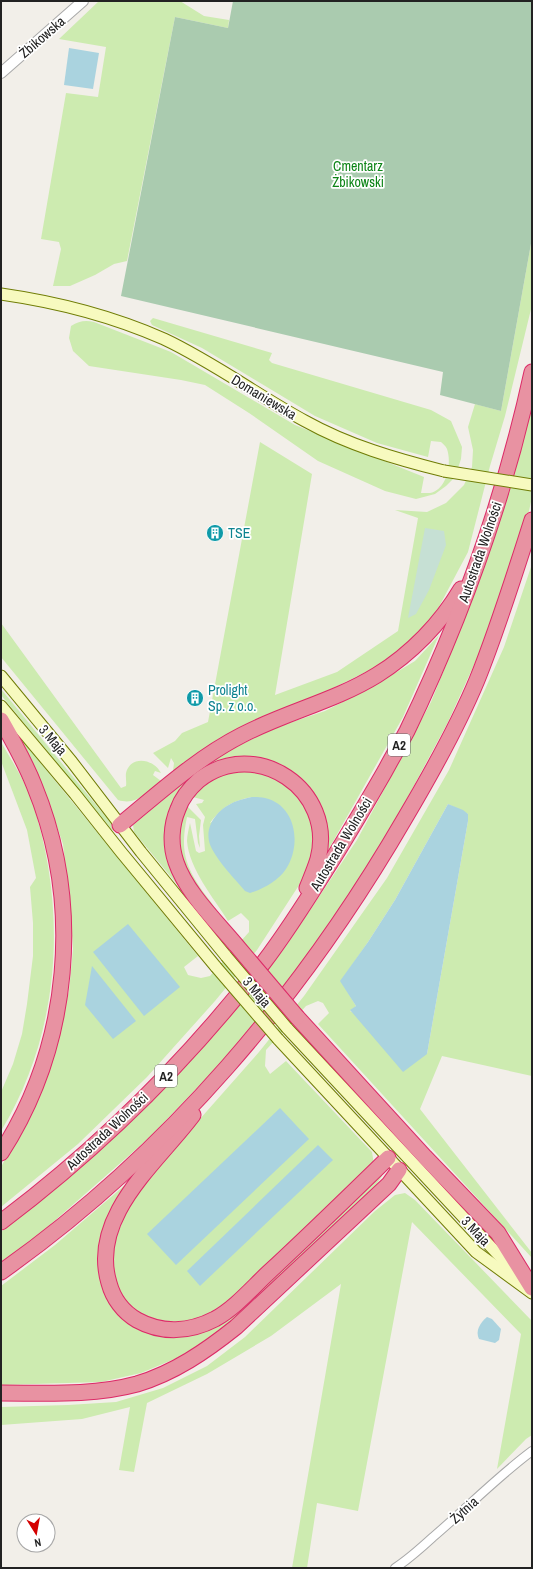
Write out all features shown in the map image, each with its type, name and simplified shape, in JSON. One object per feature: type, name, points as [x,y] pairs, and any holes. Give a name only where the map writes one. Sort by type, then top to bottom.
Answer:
[{"type":"highway","name":"Autostrada Wolności","points":[[1,1222],[95,1144],[166,1076],[219,1016],[263,962],[293,922],[354,826],[406,732],[450,635],[480,557],[496,510],[527,396],[532,372]]},
{"type":"highway","points":[[1,1272],[49,1236],[125,1171],[172,1126],[231,1064],[274,1013],[342,920],[376,868],[420,793],[462,711],[477,679],[507,596],[532,520]]},
{"type":"highway","points":[[120,825],[181,776],[225,744],[259,727],[346,690],[383,670],[412,648],[435,625],[458,594],[480,557]]},
{"type":"highway","points":[[1,720],[28,771],[46,816],[59,871],[64,912],[63,972],[59,1004],[49,1048],[24,1113],[1,1153]]},
{"type":"highway","points":[[293,922],[318,859],[320,830],[316,812],[300,788],[290,778],[266,767],[243,764],[232,765],[215,770],[194,784],[183,798],[174,823],[173,846],[176,861],[184,878],[231,950],[292,1022],[410,1140],[498,1233],[532,1288]]},
{"type":"highway","points":[[231,1064],[182,1131],[149,1167],[119,1210],[106,1243],[105,1262],[107,1275],[116,1300],[132,1317],[143,1324],[158,1329],[188,1329],[216,1318],[231,1308],[388,1158]]},
{"type":"highway","points":[[1,1394],[101,1391],[137,1384],[176,1368],[215,1344],[236,1327],[388,1184],[399,1170]]},
{"type":"main road","name":"Domaniewska","points":[[1,294],[68,306],[164,339],[214,366],[305,422],[335,436],[405,462],[444,471],[532,485]]},
{"type":"main road","name":"3 Maja","points":[[1,676],[72,762],[120,825],[231,950]]},
{"type":"main road","name":"3 Maja","points":[[1,706],[216,967],[278,1039],[476,1252],[532,1292]]},
{"type":"main road","points":[[120,825],[122,837],[121,852]]},
{"type":"main road","name":"3 Maja","points":[[292,1022],[404,1153],[532,1292]]},
{"type":"main road","points":[[388,1158],[404,1153]]},
{"type":"main road","points":[[399,1170],[404,1153]]},
{"type":"street","name":"Żbikowska","points":[[1,73],[83,1]]},
{"type":"street","name":"Żytnia","points":[[395,1568],[423,1547],[517,1462],[532,1451]]},
{"type":"green space","points":[[99,1],[180,1],[204,16],[229,20],[228,28],[175,17],[127,261],[114,264],[95,275],[70,286],[53,286],[61,249],[59,242],[41,239],[66,93],[98,97],[106,47],[59,39]]},
{"type":"green space","name":"Cmentarz Żbikowski","points":[[233,1],[532,1],[532,238],[501,411],[440,395],[443,372],[121,296],[175,17],[228,28]]},
{"type":"green space","points":[[532,238],[532,305],[505,416],[490,466],[468,552],[433,618],[402,649],[372,669],[321,694],[246,724],[217,740],[173,771],[174,763],[171,758],[168,768],[153,753],[175,741],[182,733],[208,722],[260,442],[312,474],[275,695],[337,672],[398,631],[418,518],[395,510],[427,512],[446,503],[464,485],[472,467],[473,450],[468,427],[475,404],[501,411]]},
{"type":"green space","points":[[153,318],[272,353],[269,360],[272,363],[431,410],[451,421],[462,447],[461,459],[455,477],[435,494],[416,499],[385,491],[318,461],[249,413],[205,385],[89,366],[73,351],[69,338],[71,326],[82,321],[94,322],[171,352],[295,425],[424,477],[421,493],[430,493],[441,487],[447,475],[449,461],[447,448],[441,442],[431,441],[428,457],[377,443],[315,416],[202,348],[152,325],[150,321]]},
{"type":"green space","points":[[532,404],[532,497],[529,511],[478,656],[448,722],[388,834],[339,912],[292,979],[237,1046],[150,1137],[35,1238],[1,1262],[1,1232],[97,1153],[161,1091],[225,1022],[284,949],[357,840],[431,702],[469,608],[498,527]]},
{"type":"green space","points":[[425,528],[444,531],[446,545],[429,590],[416,614],[408,618]]},
{"type":"green space","points":[[532,564],[532,1076],[442,1056],[420,1109],[532,1253],[532,1258],[318,1024],[329,1013],[323,1003],[318,1001],[306,1006],[266,1050],[265,1066],[270,1074],[286,1061],[372,1152],[374,1165],[226,1303],[199,1319],[179,1322],[149,1319],[138,1313],[127,1303],[120,1294],[116,1284],[111,1251],[129,1204],[169,1154],[259,1052],[304,996],[387,878],[449,770],[504,647]],"holes":[[[448,804],[468,814],[468,821],[427,1054],[350,1011],[356,1006],[341,981],[395,900]]]},
{"type":"green space","points":[[1,623],[121,788],[126,786],[126,775],[128,768],[131,764],[140,761],[145,761],[154,765],[161,773],[155,771],[153,775],[161,781],[136,800],[118,800],[1,657]]},
{"type":"green space","points":[[439,635],[403,717],[326,854],[327,838],[319,804],[239,759],[172,810],[185,894],[134,832],[133,825],[187,780],[215,760],[236,747],[277,727],[325,711],[372,687],[415,661]]},
{"type":"green space","points":[[1,689],[115,828],[114,830],[112,830],[1,695]]},
{"type":"green space","points":[[16,733],[198,956],[184,967],[188,975],[201,978],[210,976],[249,932],[249,921],[241,913],[228,921],[203,883],[192,862],[187,841],[190,823],[196,851],[199,853],[205,851],[203,825],[205,817],[196,804],[202,803],[204,800],[193,797],[201,788],[215,779],[228,773],[251,770],[281,781],[304,804],[310,817],[314,833],[311,856],[303,879],[257,950],[215,1001],[147,1077],[78,1144],[1,1207],[1,1167],[38,1098],[53,1057],[69,991],[73,949],[63,844],[47,798]],"holes":[[[252,797],[210,823],[223,809],[239,800]]]},
{"type":"green space","points":[[1,742],[22,779],[32,801],[43,842],[51,885],[54,927],[52,970],[47,1012],[36,1053],[21,1093],[1,1131],[1,1092],[13,1064],[22,1034],[27,1004],[33,956],[33,923],[30,887],[36,878],[27,830],[1,761]]},
{"type":"green space","points":[[187,806],[201,820],[199,836],[200,848],[195,819],[187,817],[184,848],[188,866],[221,919],[192,882],[180,855],[179,829]]},
{"type":"green space","points":[[139,1173],[98,1255],[100,1274],[106,1290],[138,1328],[162,1337],[181,1337],[202,1332],[381,1174],[382,1176],[376,1185],[231,1321],[205,1341],[177,1358],[141,1373],[101,1382],[1,1385],[1,1286],[55,1245]]},
{"type":"green space","points":[[405,1193],[415,1200],[532,1321],[532,1435],[526,1439],[497,1469],[521,1334],[412,1222],[358,1511],[317,1503],[307,1568],[292,1568],[341,1284],[271,1336],[207,1374],[147,1403],[134,1472],[119,1470],[130,1407],[82,1419],[1,1425],[1,1407],[116,1402],[163,1388],[207,1366],[245,1337],[375,1211],[395,1195]]},
{"type":"water","points":[[69,48],[99,53],[93,89],[64,85]]},
{"type":"water","points":[[252,797],[265,798],[275,802],[284,809],[293,827],[295,838],[291,859],[283,873],[270,884],[250,893],[245,891],[219,860],[212,849],[208,834],[217,814],[230,804]]},
{"type":"water","points":[[448,804],[463,810],[468,814],[468,821],[427,1054],[403,1072],[350,1010],[356,1006],[340,981],[368,942],[395,900]]},
{"type":"water","points":[[128,924],[180,987],[144,1016],[93,952]]},
{"type":"water","points":[[92,966],[136,1021],[113,1039],[85,1005]]},
{"type":"water","points":[[280,1108],[309,1139],[176,1265],[147,1234]]},
{"type":"water","points":[[318,1145],[333,1160],[200,1286],[187,1271]]},
{"type":"water","points":[[487,1317],[492,1319],[501,1329],[499,1340],[495,1343],[479,1339],[478,1336],[479,1327]]},
{"type":"place","name":"TSE","points":[[215,533]]},
{"type":"place","name":"Prolight Sp. z o.o.","points":[[195,698]]}]
